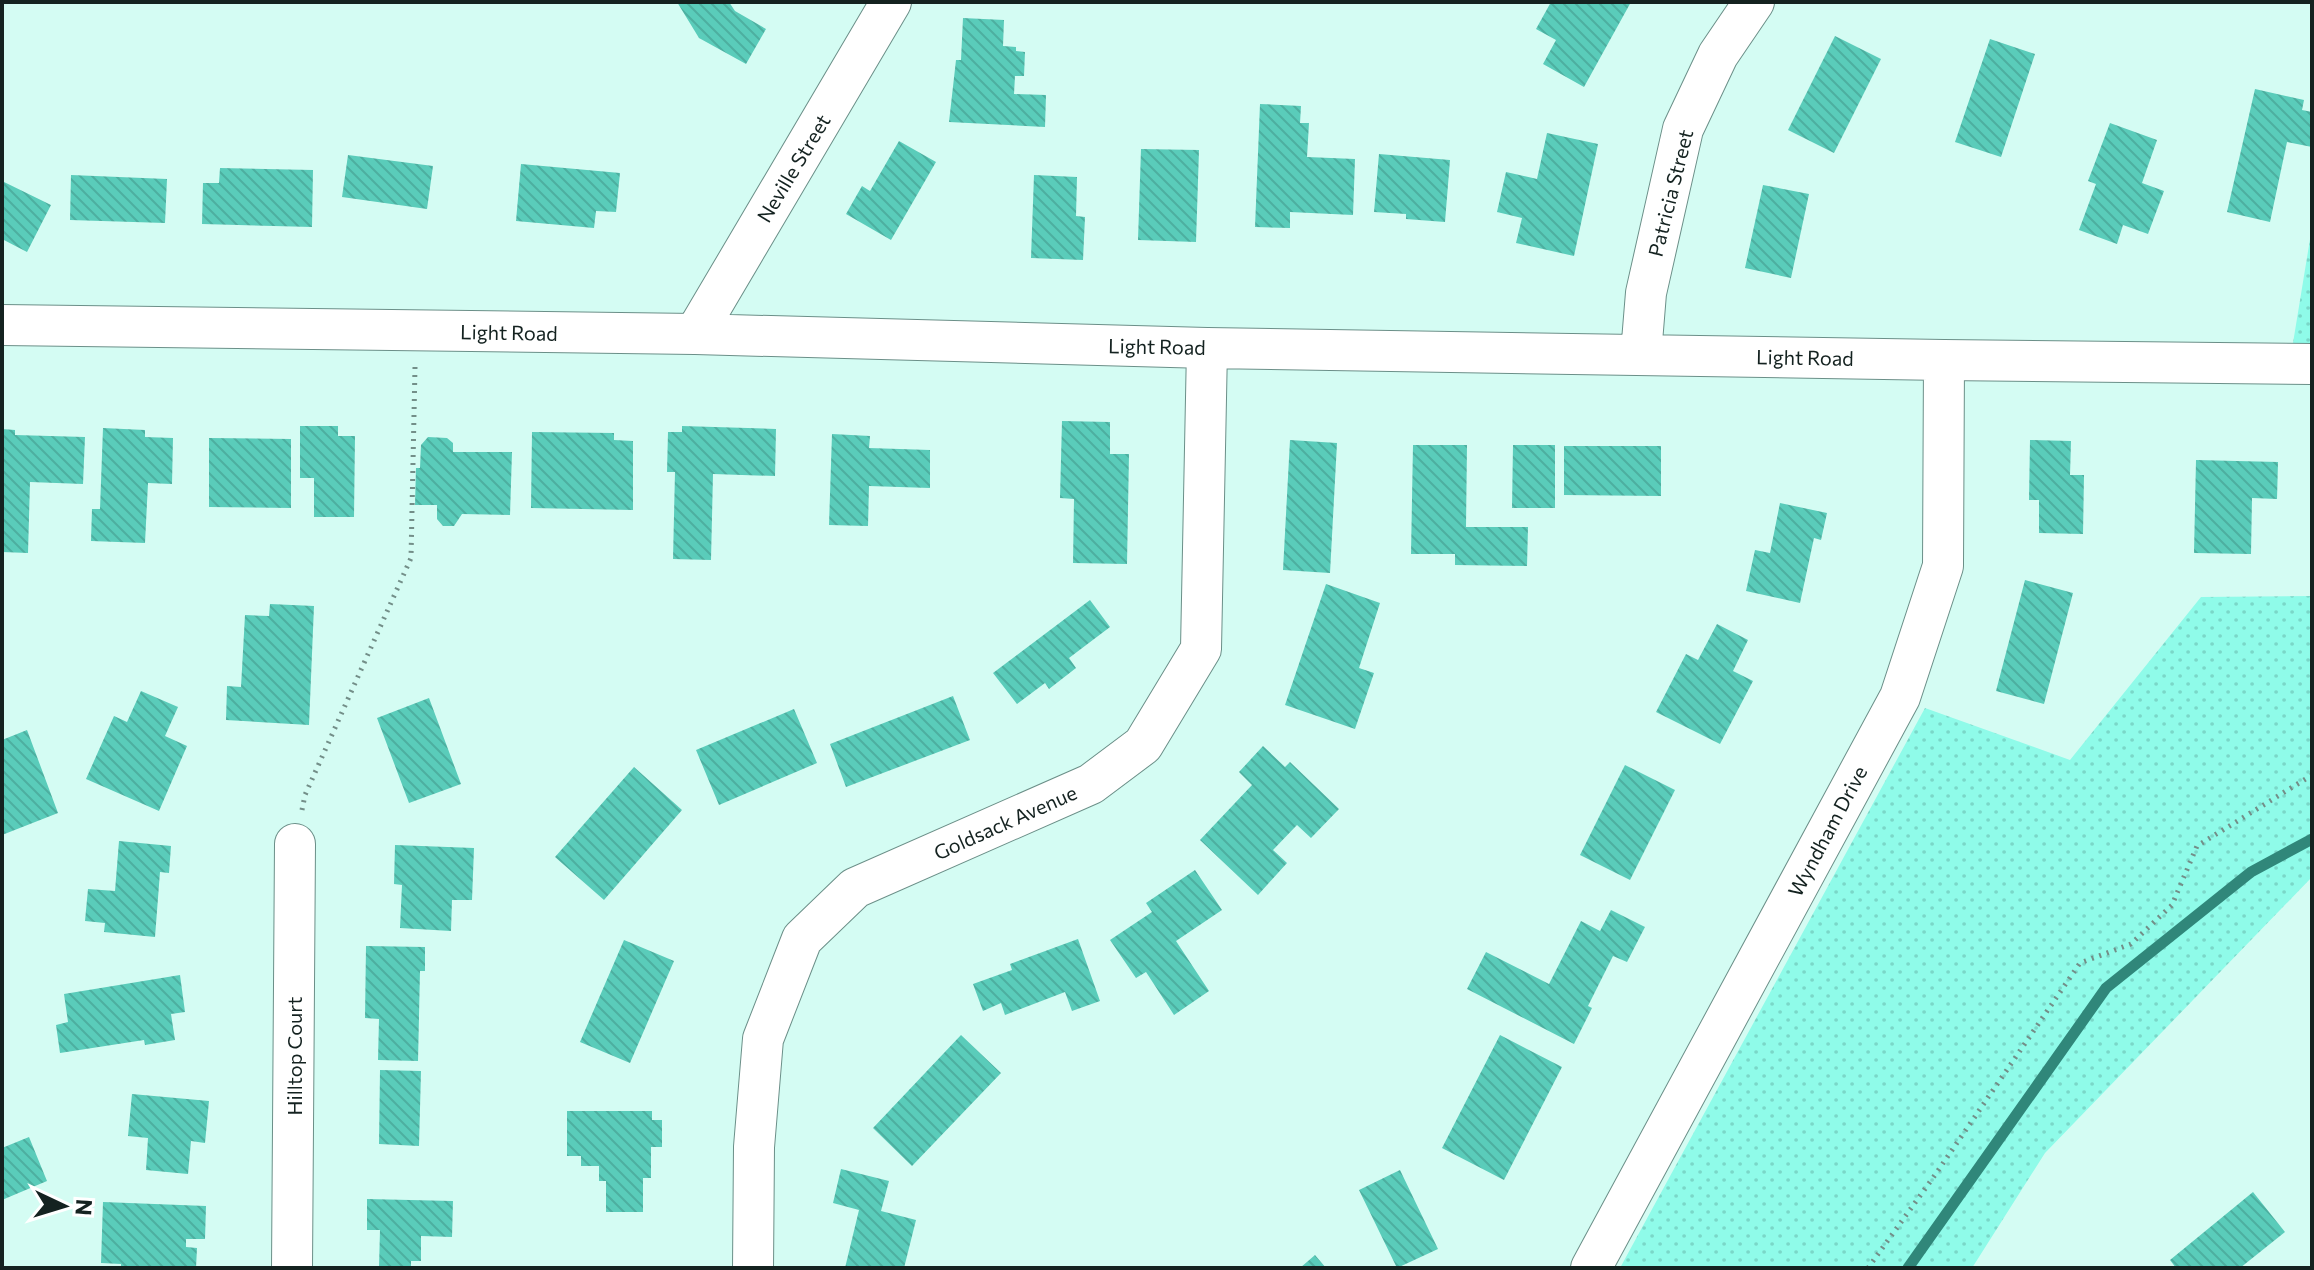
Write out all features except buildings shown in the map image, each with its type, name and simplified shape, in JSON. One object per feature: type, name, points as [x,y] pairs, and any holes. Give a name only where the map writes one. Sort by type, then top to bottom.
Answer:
[{"type":"street","name":"Neville Street","points":[[695,334],[891,2]]},
{"type":"street","name":"Patricia Street","points":[[1641,354],[1646,293],[1683,129],[1718,55],[1754,2]]},
{"type":"street","name":"Light Road","points":[[2,325],[695,334],[1207,348],[2312,364]]},
{"type":"street","name":"Goldsack Avenue","points":[[753,1268],[754,1147],[763,1039],[802,939],[855,888],[1091,784],[1143,745],[1201,649],[1207,348]]},
{"type":"street","name":"Wyndham Drive","points":[[1591,1268],[1900,697],[1943,566],[1944,360]]},
{"type":"street","name":"Hilltop Court","points":[[292,1268],[295,844]]},
{"type":"path","points":[[295,844],[305,795],[411,558],[415,330]]},
{"type":"path","points":[[1868,1268],[2080,963],[2131,944],[2172,905],[2197,846],[2312,775]]},
{"type":"green space","points":[[2312,227],[2312,344],[2293,343]]},
{"type":"green space","points":[[2312,596],[2312,877],[2045,1153],[1972,1268],[1620,1268],[1925,708],[2070,760],[2201,597]]},
{"type":"waterway","points":[[1908,1268],[2106,988],[2251,872],[2312,839]]}]
